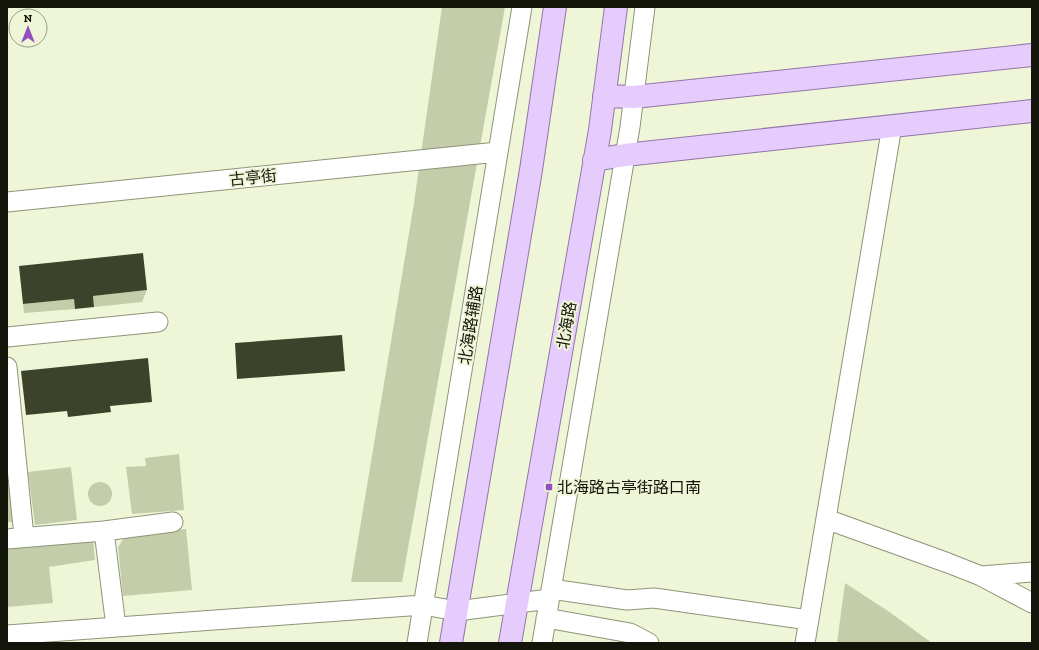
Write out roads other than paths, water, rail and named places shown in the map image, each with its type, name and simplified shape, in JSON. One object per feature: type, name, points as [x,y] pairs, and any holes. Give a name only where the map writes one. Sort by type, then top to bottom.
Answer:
[{"type":"main road","points":[[451,643],[531,170],[555,7]]},
{"type":"main road","name":"北海路","points":[[510,643],[594,160],[616,7]]},
{"type":"main road","points":[[604,96],[634,97],[1032,55]]},
{"type":"main road","points":[[594,160],[625,155],[1032,111]]},
{"type":"street","name":"北海路辅路","points":[[417,643],[522,7]]},
{"type":"street","points":[[542,643],[625,155],[645,7]]},
{"type":"street","points":[[805,643],[892,126]]},
{"type":"street","name":"古亭街","points":[[7,202],[498,152]]},
{"type":"street","points":[[7,337],[158,322]]},
{"type":"street","points":[[7,367],[15,538],[104,531],[173,522]]},
{"type":"street","points":[[826,519],[980,576],[1032,603]]},
{"type":"street","points":[[104,531],[116,627]]},
{"type":"street","points":[[980,576],[1032,572]]},
{"type":"street","points":[[7,635],[423,605],[457,611],[517,604],[550,594],[627,600],[654,598],[809,620]]},
{"type":"street","points":[[546,618],[630,633],[649,643]]},
{"type":"place","name":"北海路古亭街路口南","points":[[549,487]]}]
